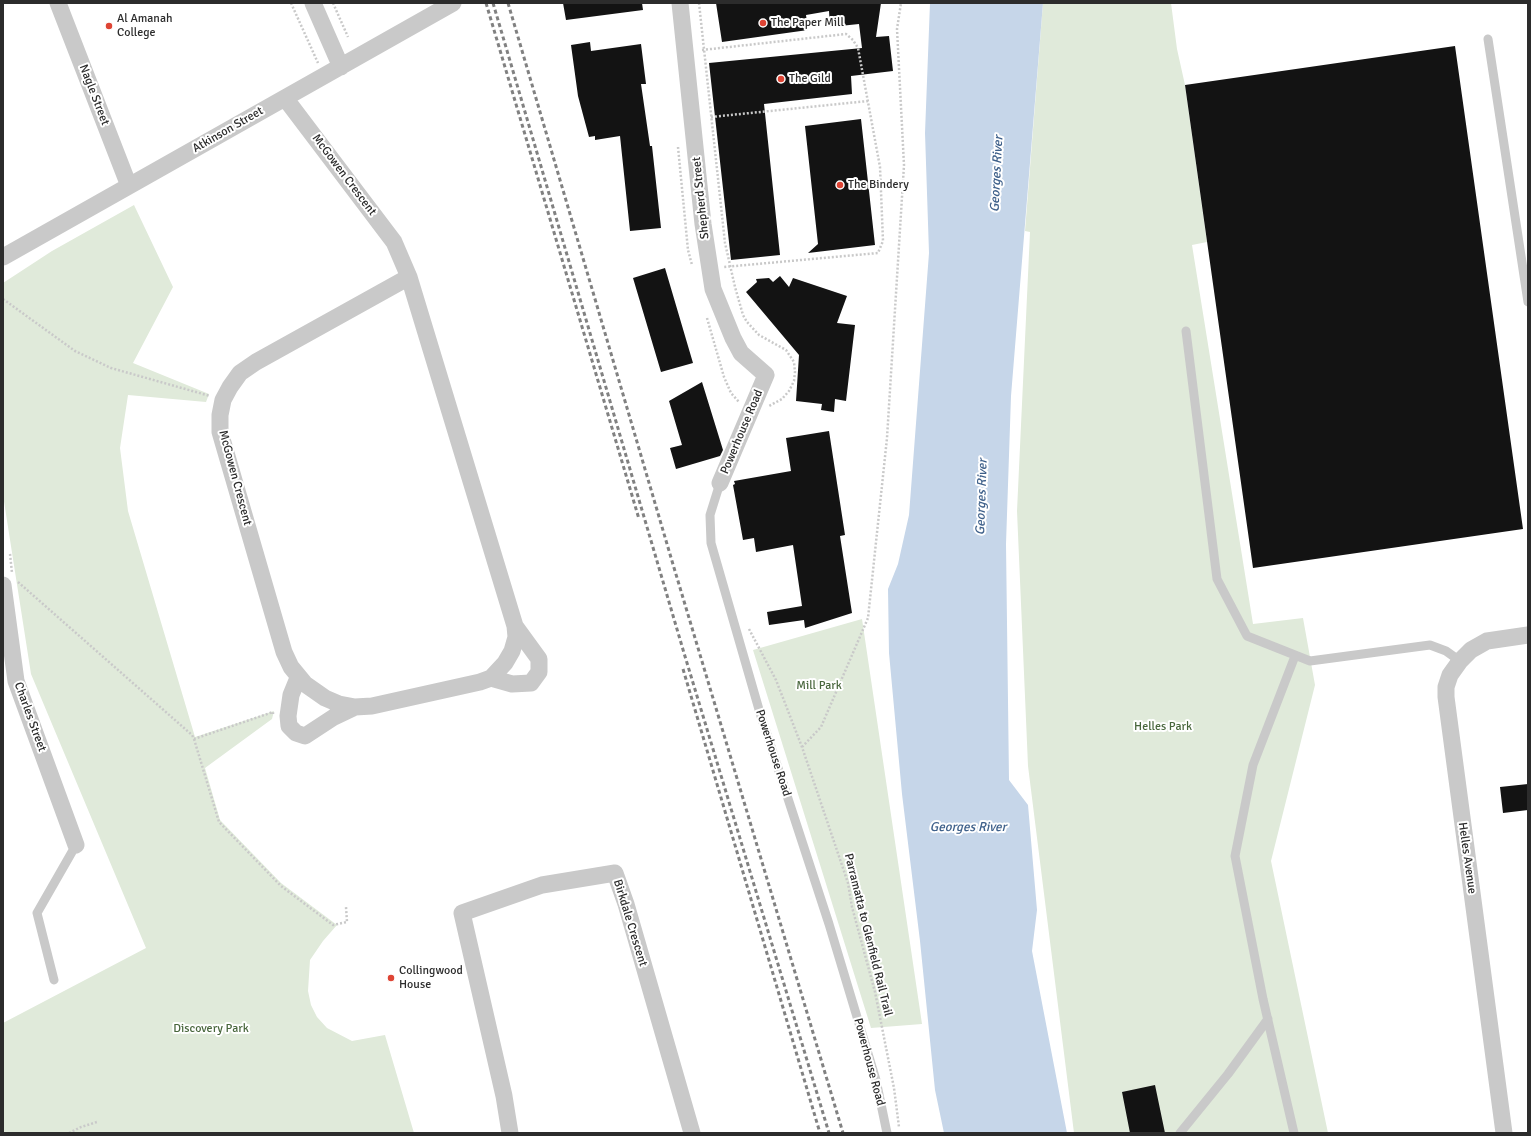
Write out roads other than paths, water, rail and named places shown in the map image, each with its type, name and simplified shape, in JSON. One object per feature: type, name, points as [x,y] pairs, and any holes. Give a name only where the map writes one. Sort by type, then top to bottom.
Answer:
[{"type":"street","name":"Nagle Street","points":[[58,3],[129,186]]},
{"type":"street","points":[[313,3],[341,67]]},
{"type":"street","name":"Atkinson Street","points":[[3,258],[453,3]]},
{"type":"street","name":"Shepherd Street","points":[[680,3],[702,224],[713,289],[733,338],[741,353],[766,375]]},
{"type":"street","name":"McGowen Crescent","points":[[285,98],[394,242],[409,277],[515,626],[516,637],[512,651],[505,663],[492,678],[372,706],[355,707],[339,704],[325,698],[298,678],[284,652],[220,432],[220,415],[223,400],[240,373],[256,362],[409,277]]},
{"type":"street","name":"Powerhouse Road","points":[[720,483],[766,375]]},
{"type":"street","name":"Charles Street","points":[[3,585],[16,681],[76,845]]},
{"type":"street","name":"McGowen Crescent","points":[[492,678],[512,684],[531,683],[539,672],[538,659],[515,626]]},
{"type":"street","name":"Helles Avenue","points":[[1504,1133],[1446,711],[1446,687],[1450,675],[1460,661],[1471,650],[1487,641],[1528,635]]},
{"type":"street","name":"McGowen Crescent","points":[[298,678],[291,695],[288,716],[289,726],[296,733],[305,736],[334,717],[355,707]]},
{"type":"street","name":"Birkdale Crescent","points":[[510,1133],[504,1096],[462,913],[542,885],[615,873],[626,904],[692,1133]]},
{"type":"lane","points":[[1488,39],[1528,302]]},
{"type":"lane","points":[[1186,331],[1217,578],[1246,636],[1310,661],[1430,645],[1446,651],[1460,661]]},
{"type":"lane","name":"Powerhouse Road","points":[[720,483],[710,515],[713,550],[760,713],[829,924],[876,1080],[887,1133]]},
{"type":"lane","points":[[1294,1133],[1268,1019],[1235,856],[1253,765],[1296,656]]},
{"type":"lane","points":[[54,980],[37,912],[76,845]]},
{"type":"lane","points":[[1180,1133],[1228,1074],[1268,1019]]},
{"type":"lane","points":[[1189,1122],[1191,1133]]},
{"type":"water","name":"Georges River","points":[[930,3],[1043,3],[1011,396],[1006,544],[1009,780],[1028,805],[1037,910],[1032,951],[1067,1133],[944,1133],[935,1090],[920,941],[902,794],[889,653],[888,589],[898,564],[909,515],[929,253],[925,133]]},
{"type":"railway","points":[[486,3],[639,519]]},
{"type":"railway","points":[[493,3],[684,653],[829,1133]]},
{"type":"railway","points":[[508,3],[672,561],[843,1133]]},
{"type":"railway","points":[[683,669],[820,1133]]},
{"type":"place","name":"The Paper Mill","points":[[763,23]]},
{"type":"place","name":"Al Amanah College","points":[[109,26]]},
{"type":"place","name":"The Gild","points":[[781,79]]},
{"type":"place","name":"The Bindery","points":[[840,185]]},
{"type":"place","name":"Collingwood House","points":[[391,978]]},
{"type":"park label","name":"Mill Park","points":[[819,686]]},
{"type":"park label","name":"Helles Park","points":[[1163,727]]},
{"type":"park label","name":"Discovery Park","points":[[211,1029]]}]
